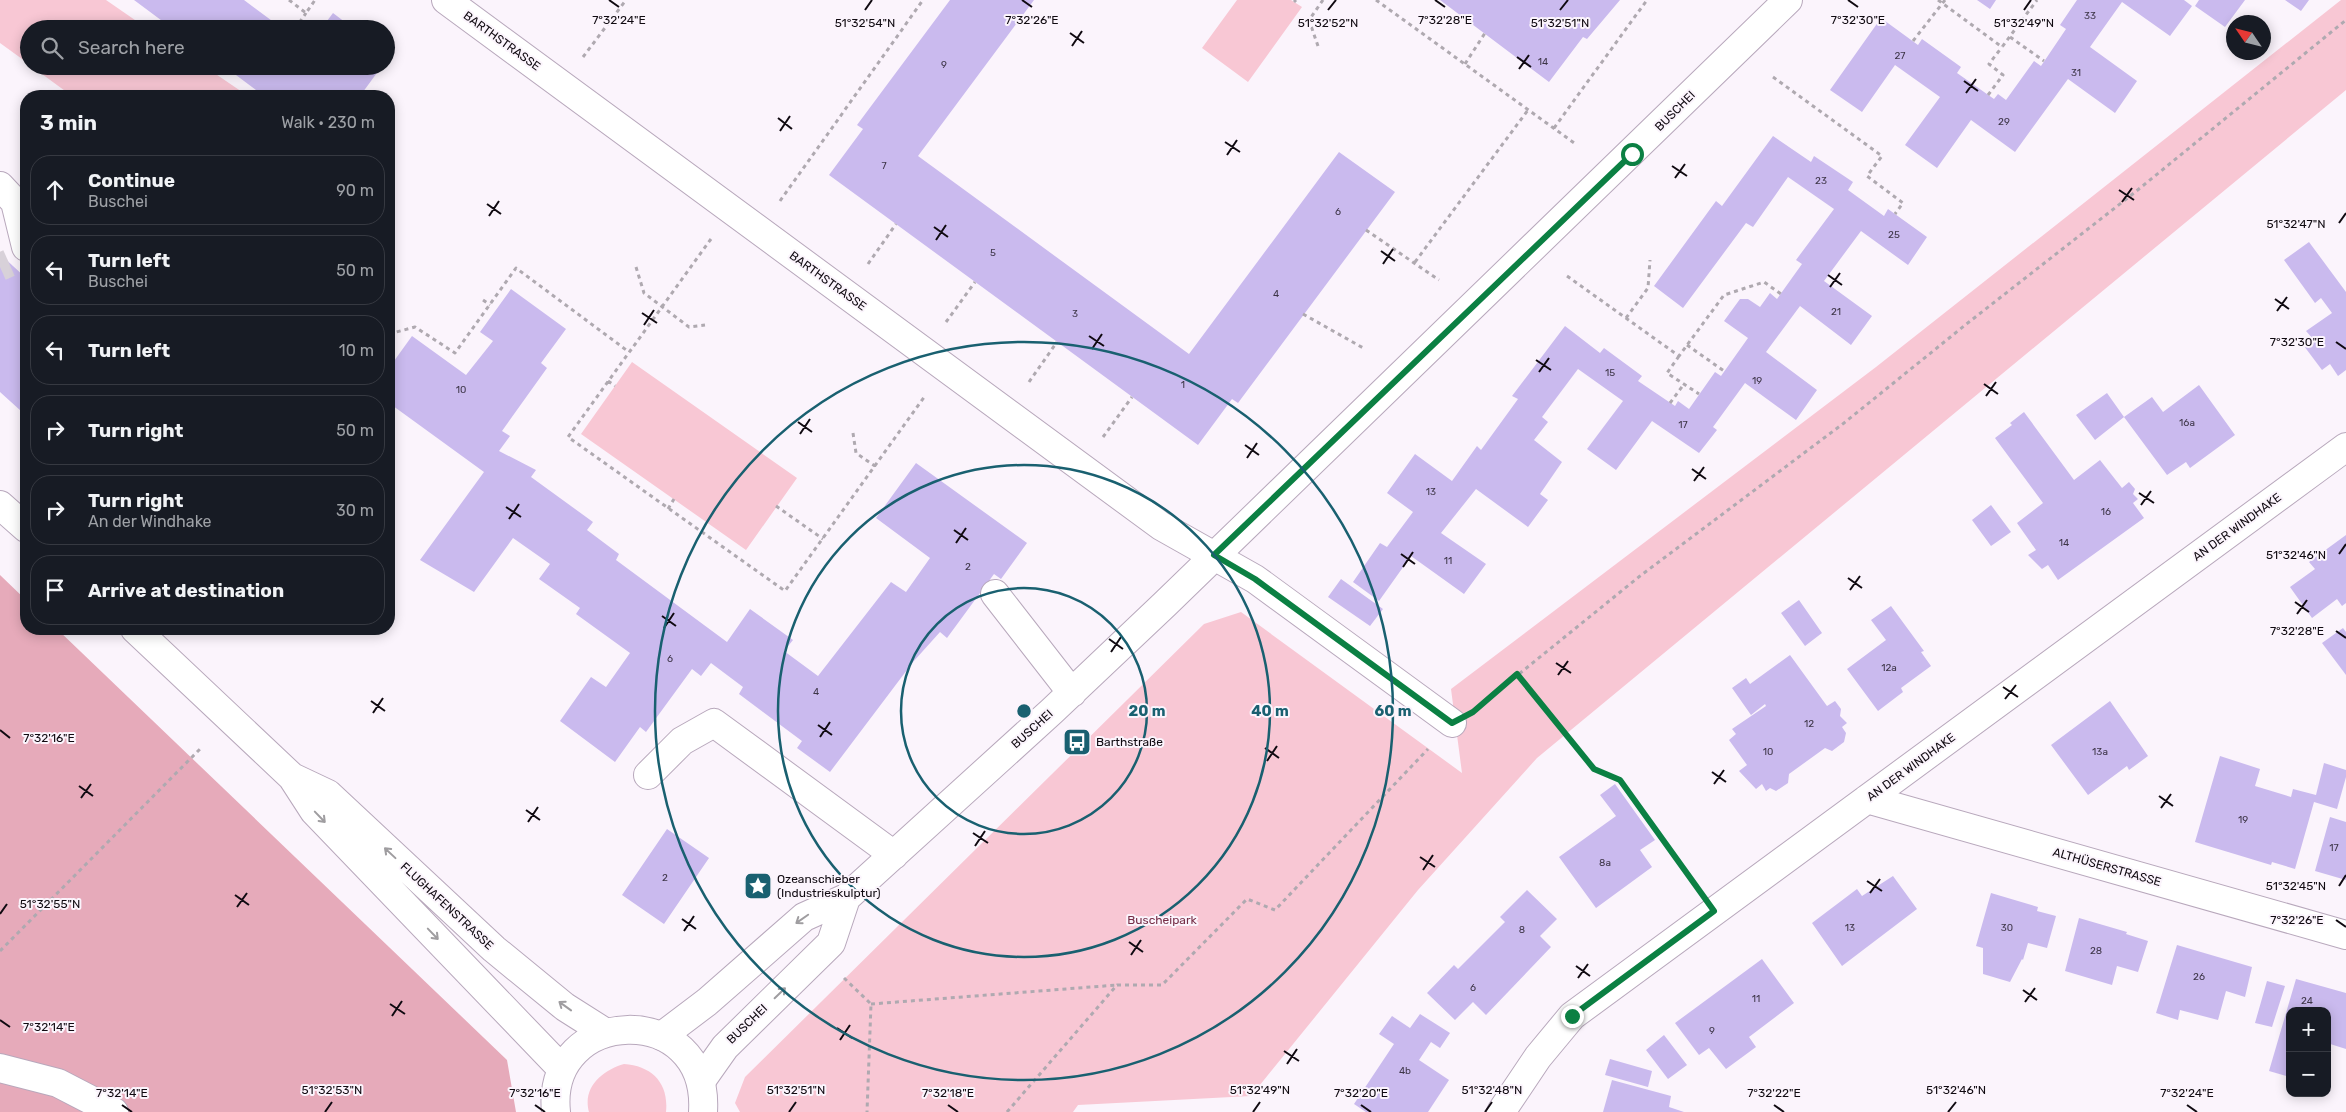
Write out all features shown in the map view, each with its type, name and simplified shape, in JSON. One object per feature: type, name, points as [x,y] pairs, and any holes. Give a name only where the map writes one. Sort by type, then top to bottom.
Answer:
[{"type":"street","name":"BARTHSTRASSE","points":[[446,0],[1161,526],[1214,555]]},
{"type":"street","name":"BUSCHEI","points":[[662,1036],[707,1002],[804,917],[846,898],[1072,693],[1559,224],[1788,0]]},
{"type":"street","points":[[0,186],[15,202],[20,245]]},
{"type":"street","name":"AN DER WINDHAKE","points":[[1501,1112],[1538,1057],[1572,1016],[2346,447]]},
{"type":"street","points":[[0,505],[20,523]]},
{"type":"street","points":[[1214,555],[1255,579],[1452,723]]},
{"type":"street","points":[[995,594],[1072,693]]},
{"type":"street","name":"FLUGHAFENSTRASSE","points":[[141,635],[292,777],[314,811],[562,1069]]},
{"type":"street","points":[[648,775],[682,741],[714,724],[894,855]]},
{"type":"street","name":"FLUGHAFENSTRASSE","points":[[292,777],[328,794],[494,950],[565,1007],[606,1033]]},
{"type":"street","name":"ALTHÜSERSTRASSE","points":[[1867,799],[2346,935]]},
{"type":"street","name":"BUSCHEI","points":[[701,1081],[724,1046],[831,943],[846,898]]},
{"type":"street","points":[[556,1112],[555,1102],[562,1069],[576,1052],[590,1040],[624,1028],[644,1030],[662,1036],[679,1047],[692,1062],[701,1081],[704,1098],[703,1112]]},
{"type":"street","points":[[0,1068],[58,1083],[114,1112]]},
{"type":"path","points":[[288,0],[306,12]]},
{"type":"path","points":[[301,20],[316,0]]},
{"type":"path","points":[[562,86],[626,0]]},
{"type":"path","points":[[760,231],[924,0]]},
{"type":"path","points":[[1318,46],[1309,20],[1323,0]]},
{"type":"path","points":[[1376,0],[1577,145]]},
{"type":"path","points":[[1383,6],[1387,0]]},
{"type":"path","points":[[1554,128],[1647,0]]},
{"type":"path","points":[[1938,0],[1944,2],[2002,47]]},
{"type":"path","points":[[1988,96],[2004,75],[1989,64],[2037,0]]},
{"type":"path","points":[[1912,41],[1944,2]]},
{"type":"path","points":[[871,1004],[1117,984],[1162,985],[1247,899],[1275,910],[1452,723],[1473,712],[1517,674],[1640,576],[1844,423],[2134,193],[2346,20]]},
{"type":"path","points":[[1465,64],[1484,33]]},
{"type":"path","points":[[2010,37],[2044,62]]},
{"type":"path","points":[[1773,77],[1882,156],[1867,176],[1903,203],[1895,214]]},
{"type":"path","points":[[1415,262],[1528,110]]},
{"type":"path","points":[[730,210],[568,437],[785,591],[946,367]]},
{"type":"path","points":[[868,264],[896,224]]},
{"type":"path","points":[[1366,230],[1439,280]]},
{"type":"path","points":[[1626,318],[1648,288],[1650,260]]},
{"type":"path","points":[[395,332],[415,327],[455,354],[516,268],[629,352]]},
{"type":"path","points":[[636,268],[644,292],[689,327],[704,325]]},
{"type":"path","points":[[1568,276],[1679,356]]},
{"type":"path","points":[[946,322],[975,282]]},
{"type":"path","points":[[1699,394],[1667,372],[1724,295],[1764,282],[1781,294]]},
{"type":"path","points":[[483,300],[490,305]]},
{"type":"path","points":[[1303,314],[1365,349]]},
{"type":"path","points":[[1029,382],[1058,342]]},
{"type":"path","points":[[1688,345],[1724,371]]},
{"type":"path","points":[[608,381],[615,386]]},
{"type":"path","points":[[1670,403],[1684,384]]},
{"type":"path","points":[[1103,437],[1132,397]]},
{"type":"path","points":[[853,433],[856,453],[875,466]]},
{"type":"path","points":[[668,509],[674,499]]},
{"type":"path","points":[[776,506],[823,539]]},
{"type":"path","points":[[1517,674],[1594,769],[1620,780],[1714,911]]},
{"type":"path","points":[[0,951],[200,749]]},
{"type":"path","points":[[838,972],[871,1004],[867,1112]]},
{"type":"path","points":[[1007,1112],[1117,984]]},
{"type":"green space","points":[[0,0],[106,0],[135,20],[20,20],[20,57],[0,43]]},
{"type":"green space","points":[[1237,0],[1291,0],[1302,7],[1248,82],[1202,48]]},
{"type":"green space","name":"Buscheipark","points":[[2341,0],[2346,0],[2346,90],[1537,758],[1418,890],[1251,1096],[1078,1105],[1073,1112],[740,1112],[735,1103],[745,1077],[1204,624],[1241,612],[1462,773],[1451,689],[1876,367],[2265,60],[2271,60],[2271,55]]},
{"type":"green space","points":[[43,75],[217,75],[239,90],[64,90]]},
{"type":"green space","points":[[632,362],[797,478],[746,550],[581,434]]},
{"type":"green space","points":[[624,1064],[643,1068],[657,1078],[665,1093],[666,1112],[589,1112],[588,1103],[591,1087],[602,1075]]},
{"type":"shaded area","points":[[0,575],[20,594],[20,635],[63,635],[507,1060],[516,1112],[0,1112]]},
{"type":"building","points":[[134,0],[244,0],[271,20],[161,20]]},
{"type":"building","points":[[950,0],[1034,0],[918,156],[1189,354],[1339,152],[1395,192],[1238,403],[1232,399],[1198,445],[829,175],[863,129],[857,125]]},
{"type":"building","points":[[1440,0],[1620,0],[1587,39],[1583,37],[1549,82]]},
{"type":"building","points":[[1977,0],[1996,0],[1990,9]]},
{"type":"building","points":[[2077,0],[2184,0],[2192,6],[2170,36],[2122,2],[2090,47],[2137,81],[2115,113],[2068,79],[2015,152],[1971,120],[1937,168],[1905,145],[1940,97],[1895,65],[1862,112],[1830,90],[1881,18],[1918,45],[1922,39],[1961,67],[1957,73],[1994,99],[1998,94],[2006,100],[2034,61],[2041,66],[2066,29],[2060,25]]},
{"type":"building","points":[[2199,0],[2245,0],[2234,15],[2226,15],[2225,27],[2195,6]]},
{"type":"building","points":[[2285,0],[2309,0],[2301,11]]},
{"type":"building","points":[[333,13],[342,20],[328,20]]},
{"type":"building","points":[[236,75],[375,75],[364,90],[256,90]]},
{"type":"building","points":[[1773,136],[1811,162],[1814,156],[1853,182],[1848,190],[1884,216],[1888,209],[1927,237],[1908,265],[1861,231],[1824,281],[1872,316],[1851,345],[1800,306],[1766,352],[1817,390],[1796,420],[1745,383],[1713,427],[1717,430],[1699,453],[1652,421],[1616,470],[1587,449],[1623,401],[1578,369],[1542,417],[1548,422],[1534,440],[1562,462],[1540,494],[1548,500],[1528,527],[1476,489],[1441,533],[1486,564],[1464,594],[1411,556],[1379,601],[1353,582],[1380,543],[1387,547],[1413,512],[1387,493],[1415,454],[1452,481],[1477,446],[1481,450],[1518,399],[1512,396],[1565,326],[1600,353],[1604,348],[1642,376],[1638,381],[1675,406],[1678,401],[1689,409],[1715,372],[1721,376],[1748,338],[1724,321],[1740,299],[1748,299],[1760,307],[1770,293],[1777,299],[1802,264],[1796,260],[1834,209],[1788,177],[1753,227],[1746,223],[1683,308],[1654,286],[1716,201],[1722,206]]},
{"type":"building","points":[[2309,242],[2346,292],[2346,370],[2338,376],[2330,364],[2322,370],[2304,346],[2313,339],[2306,331],[2332,313],[2321,298],[2315,303],[2284,260]]},
{"type":"building","points":[[0,254],[20,272],[20,410],[0,392]]},
{"type":"building","points":[[511,289],[566,329],[541,363],[547,368],[502,431],[510,436],[499,451],[536,470],[531,477],[593,522],[587,530],[619,554],[616,560],[727,642],[750,609],[793,640],[784,651],[818,676],[891,582],[906,592],[930,558],[876,518],[916,463],[1027,543],[1001,579],[994,574],[947,638],[940,632],[913,662],[830,772],[797,748],[802,741],[739,694],[743,687],[711,663],[701,676],[692,669],[646,732],[640,727],[615,762],[560,721],[591,677],[606,687],[630,653],[576,614],[580,608],[539,579],[550,564],[513,538],[474,592],[420,560],[484,472],[395,407],[395,360],[412,336],[466,375],[493,341],[480,332]]},
{"type":"building","points":[[2199,385],[2235,435],[2190,468],[2186,462],[2167,475],[2124,417],[2152,397],[2163,412]]},
{"type":"building","points":[[2107,393],[2124,417],[2095,440],[2076,415]]},
{"type":"building","points":[[2024,412],[2074,480],[2100,460],[2122,488],[2129,482],[2135,489],[2133,494],[2138,499],[2133,503],[2144,518],[2058,580],[2048,565],[2042,569],[2028,555],[2036,550],[2017,523],[2043,503],[1995,438],[2012,425],[2010,423]]},
{"type":"building","points":[[1991,505],[2011,532],[1991,546],[1972,520]]},
{"type":"building","points":[[2346,535],[2346,603],[2342,606],[2337,599],[2312,618],[2290,587],[2315,569],[2309,562]]},
{"type":"building","points":[[1341,579],[1383,609],[1370,626],[1328,597]]},
{"type":"building","points":[[1799,600],[1822,633],[1805,646],[1781,613]]},
{"type":"building","points":[[1891,606],[1924,651],[1921,652],[1931,666],[1901,688],[1903,692],[1878,711],[1847,669],[1886,640],[1871,620]]},
{"type":"building","points":[[2343,628],[2346,632],[2346,675],[2322,643]]},
{"type":"building","points":[[1790,655],[1827,706],[1835,701],[1841,709],[1840,716],[1847,723],[1842,727],[1846,733],[1844,742],[1832,751],[1825,748],[1789,774],[1788,783],[1776,791],[1770,788],[1766,791],[1762,784],[1756,789],[1739,771],[1747,765],[1729,740],[1736,734],[1732,729],[1766,706],[1765,704],[1751,715],[1732,688],[1746,678],[1750,684]]},
{"type":"building","points":[[2110,701],[2148,756],[2129,770],[2127,766],[2088,795],[2051,745]]},
{"type":"building","points":[[2220,756],[2260,769],[2255,786],[2291,797],[2293,789],[2316,795],[2324,763],[2346,770],[2346,777],[2337,809],[2314,802],[2295,869],[2272,862],[2271,865],[2195,842]]},
{"type":"building","points":[[1615,784],[1655,840],[1640,850],[1652,867],[1596,908],[1559,857],[1616,816],[1600,795]]},
{"type":"building","points":[[2330,817],[2346,822],[2346,880],[2315,871]]},
{"type":"building","points":[[667,829],[709,858],[664,924],[622,895]]},
{"type":"building","points":[[1893,876],[1917,909],[1842,966],[1812,923],[1857,889],[1862,896]]},
{"type":"building","points":[[1527,890],[1557,919],[1540,936],[1551,947],[1486,1015],[1473,1002],[1455,1020],[1427,993],[1454,965],[1458,969],[1505,922],[1500,917]]},
{"type":"building","points":[[1991,893],[2038,907],[2037,911],[2056,916],[2047,948],[2028,943],[2023,960],[2010,982],[1983,974],[1983,948],[1976,946]]},
{"type":"building","points":[[2079,918],[2127,932],[2126,934],[2148,941],[2138,972],[2117,966],[2112,985],[2065,971]]},
{"type":"building","points":[[2177,945],[2252,967],[2245,997],[2226,991],[2218,1020],[2180,1010],[2178,1020],[2156,1013]]},
{"type":"building","points":[[1762,959],[1794,1003],[1749,1037],[1756,1047],[1726,1069],[1709,1048],[1699,1055],[1675,1023]]},
{"type":"building","points":[[2296,979],[2346,993],[2346,1049],[2331,1044],[2331,1007],[2288,1007]]},
{"type":"building","points":[[2267,981],[2285,986],[2272,1027],[2255,1023]]},
{"type":"building","points":[[2286,1013],[2286,1076],[2269,1071]]},
{"type":"building","points":[[1420,1014],[1450,1033],[1440,1048],[1431,1042],[1419,1060],[1449,1080],[1428,1112],[1366,1112],[1354,1104],[1394,1044],[1379,1034],[1392,1016],[1410,1028]]},
{"type":"building","points":[[1664,1035],[1687,1065],[1668,1079],[1646,1050]]},
{"type":"building","points":[[1610,1059],[1652,1071],[1648,1087],[1605,1075]]},
{"type":"building","points":[[1612,1080],[1671,1096],[1669,1107],[1684,1112],[1603,1112]]},
{"type":"tunnel","points":[[0,267],[9,263]]},
{"type":"place","name":"Barthstraße","points":[[1077,742]]},
{"type":"place","name":"Ozeanschieber (Industrieskulptur)","points":[[758,886]]},
{"type":"route","points":[[1572,1016],[1714,911],[1620,780],[1594,769],[1517,674],[1468,716],[1452,723],[1255,579],[1214,555],[1632,154]]}]
